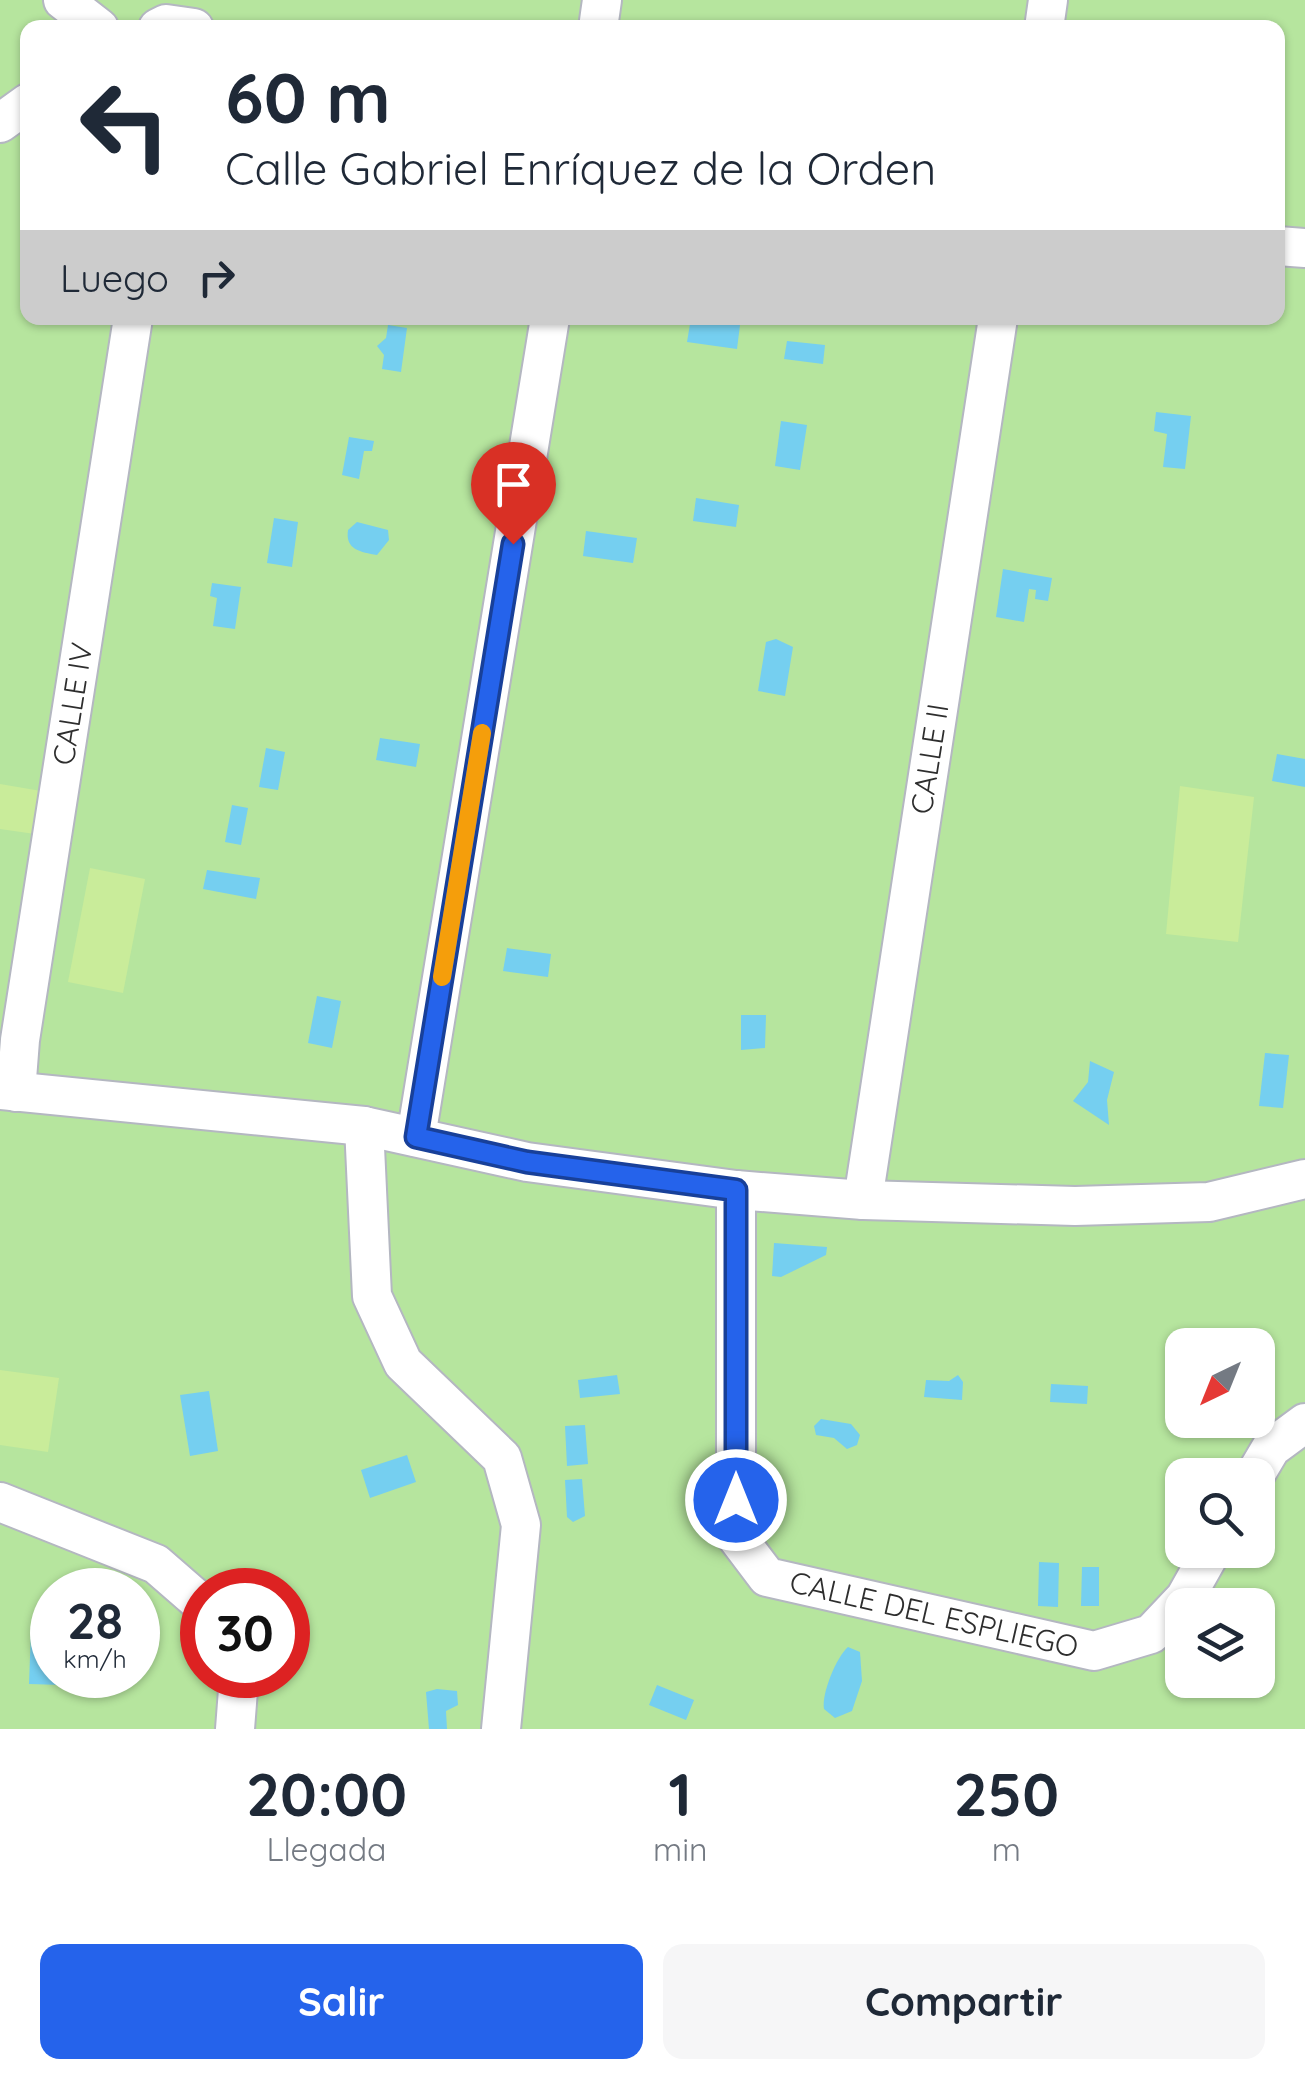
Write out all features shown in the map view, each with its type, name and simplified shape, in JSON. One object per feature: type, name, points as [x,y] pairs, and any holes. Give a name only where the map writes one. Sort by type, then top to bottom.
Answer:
[{"type":"street","points":[[64,0],[89,20]]},
{"type":"street","name":"CALLE IV","points":[[8,1091],[20,1040],[132,325]]},
{"type":"street","points":[[416,1137],[549,325]]},
{"type":"street","name":"CALLE II","points":[[863,1200],[997,325]]},
{"type":"street","points":[[8,1091],[364,1126],[527,1162],[736,1190],[863,1200],[1074,1206],[1209,1202],[1301,1189]]},
{"type":"street","points":[[364,1126],[372,1296],[404,1363],[502,1458],[522,1525],[501,1729]]},
{"type":"street","name":"CALLE DEL ESPLIEGO","points":[[736,1190],[736,1536],[767,1576],[1094,1651],[1150,1634],[1185,1598],[1202,1568]]},
{"type":"street","points":[[1265,1458],[1271,1448],[1305,1423]]},
{"type":"street","points":[[0,1502],[156,1564],[180,1585]]},
{"type":"street","points":[[235,1729],[237,1698]]},
{"type":"green space","points":[[0,0],[1305,0],[1305,1729],[0,1729]]},
{"type":"green space","points":[[0,784],[41,791],[35,834],[0,829]]},
{"type":"green space","points":[[1180,786],[1254,797],[1238,942],[1166,934]]},
{"type":"green space","points":[[90,868],[145,879],[123,993],[68,982]]},
{"type":"green space","points":[[0,1370],[59,1378],[48,1452],[0,1445]]},
{"type":"water","points":[[388,325],[407,328],[401,372],[382,369],[384,355],[377,346],[386,338]]},
{"type":"water","points":[[690,325],[740,325],[737,349],[687,342]]},
{"type":"water","points":[[787,341],[825,345],[823,364],[784,359]]},
{"type":"water","points":[[1156,412],[1191,416],[1185,469],[1163,467],[1167,434],[1154,431]]},
{"type":"water","points":[[781,421],[807,425],[800,470],[775,466]]},
{"type":"water","points":[[349,437],[374,441],[372,451],[364,451],[359,479],[342,475]]},
{"type":"water","points":[[696,498],[739,505],[736,527],[693,521]]},
{"type":"water","points":[[274,518],[298,522],[292,567],[267,563]]},
{"type":"water","points":[[357,522],[388,530],[389,540],[377,555],[360,551],[349,542],[348,530]]},
{"type":"water","points":[[586,531],[637,538],[633,563],[583,556]]},
{"type":"water","points":[[1003,569],[1052,578],[1048,601],[1035,599],[1036,590],[1029,589],[1024,622],[996,617]]},
{"type":"water","points":[[212,583],[241,587],[235,629],[213,626],[217,598],[210,596]]},
{"type":"water","points":[[776,639],[793,647],[785,696],[758,691],[766,642]]},
{"type":"water","points":[[380,738],[420,744],[416,767],[376,760]]},
{"type":"water","points":[[266,748],[285,752],[278,790],[259,787]]},
{"type":"water","points":[[1277,754],[1305,759],[1305,787],[1272,781]]},
{"type":"water","points":[[232,805],[248,808],[241,845],[225,842]]},
{"type":"water","points":[[207,870],[260,878],[256,899],[203,889]]},
{"type":"water","points":[[507,948],[551,954],[548,977],[503,971]]},
{"type":"water","points":[[317,996],[341,1001],[332,1048],[308,1043]]},
{"type":"water","points":[[741,1015],[766,1015],[765,1048],[741,1050]]},
{"type":"water","points":[[1265,1053],[1289,1055],[1283,1108],[1259,1106]]},
{"type":"water","points":[[1090,1061],[1114,1072],[1107,1100],[1109,1125],[1073,1101],[1088,1082]]},
{"type":"water","points":[[774,1243],[827,1247],[826,1255],[781,1277],[772,1276]]},
{"type":"water","points":[[617,1375],[620,1394],[580,1398],[578,1380]]},
{"type":"water","points":[[958,1375],[963,1382],[962,1400],[924,1397],[926,1380],[949,1381]]},
{"type":"water","points":[[1051,1384],[1088,1386],[1087,1404],[1050,1402]]},
{"type":"water","points":[[209,1391],[218,1451],[190,1456],[180,1395]]},
{"type":"water","points":[[821,1419],[851,1424],[860,1435],[857,1445],[847,1449],[834,1438],[816,1435],[814,1426]]},
{"type":"water","points":[[585,1425],[588,1464],[567,1466],[565,1426]]},
{"type":"water","points":[[407,1455],[416,1482],[370,1498],[361,1470]]},
{"type":"water","points":[[582,1479],[585,1516],[573,1522],[567,1517],[565,1480]]},
{"type":"water","points":[[1039,1562],[1059,1563],[1058,1607],[1038,1606]]},
{"type":"water","points":[[1082,1567],[1099,1567],[1099,1606],[1081,1606]]},
{"type":"water","points":[[848,1647],[860,1652],[862,1681],[852,1711],[835,1718],[824,1709],[825,1694]]},
{"type":"water","points":[[657,1685],[694,1700],[686,1720],[649,1705]]},
{"type":"water","points":[[457,1691],[458,1705],[446,1711],[447,1729],[429,1729],[426,1692]]},
{"type":"slow traffic","points":[[442,977],[482,733]]},
{"type":"route","points":[[513,544],[416,1137],[527,1162],[736,1190],[736,1500]]}]
